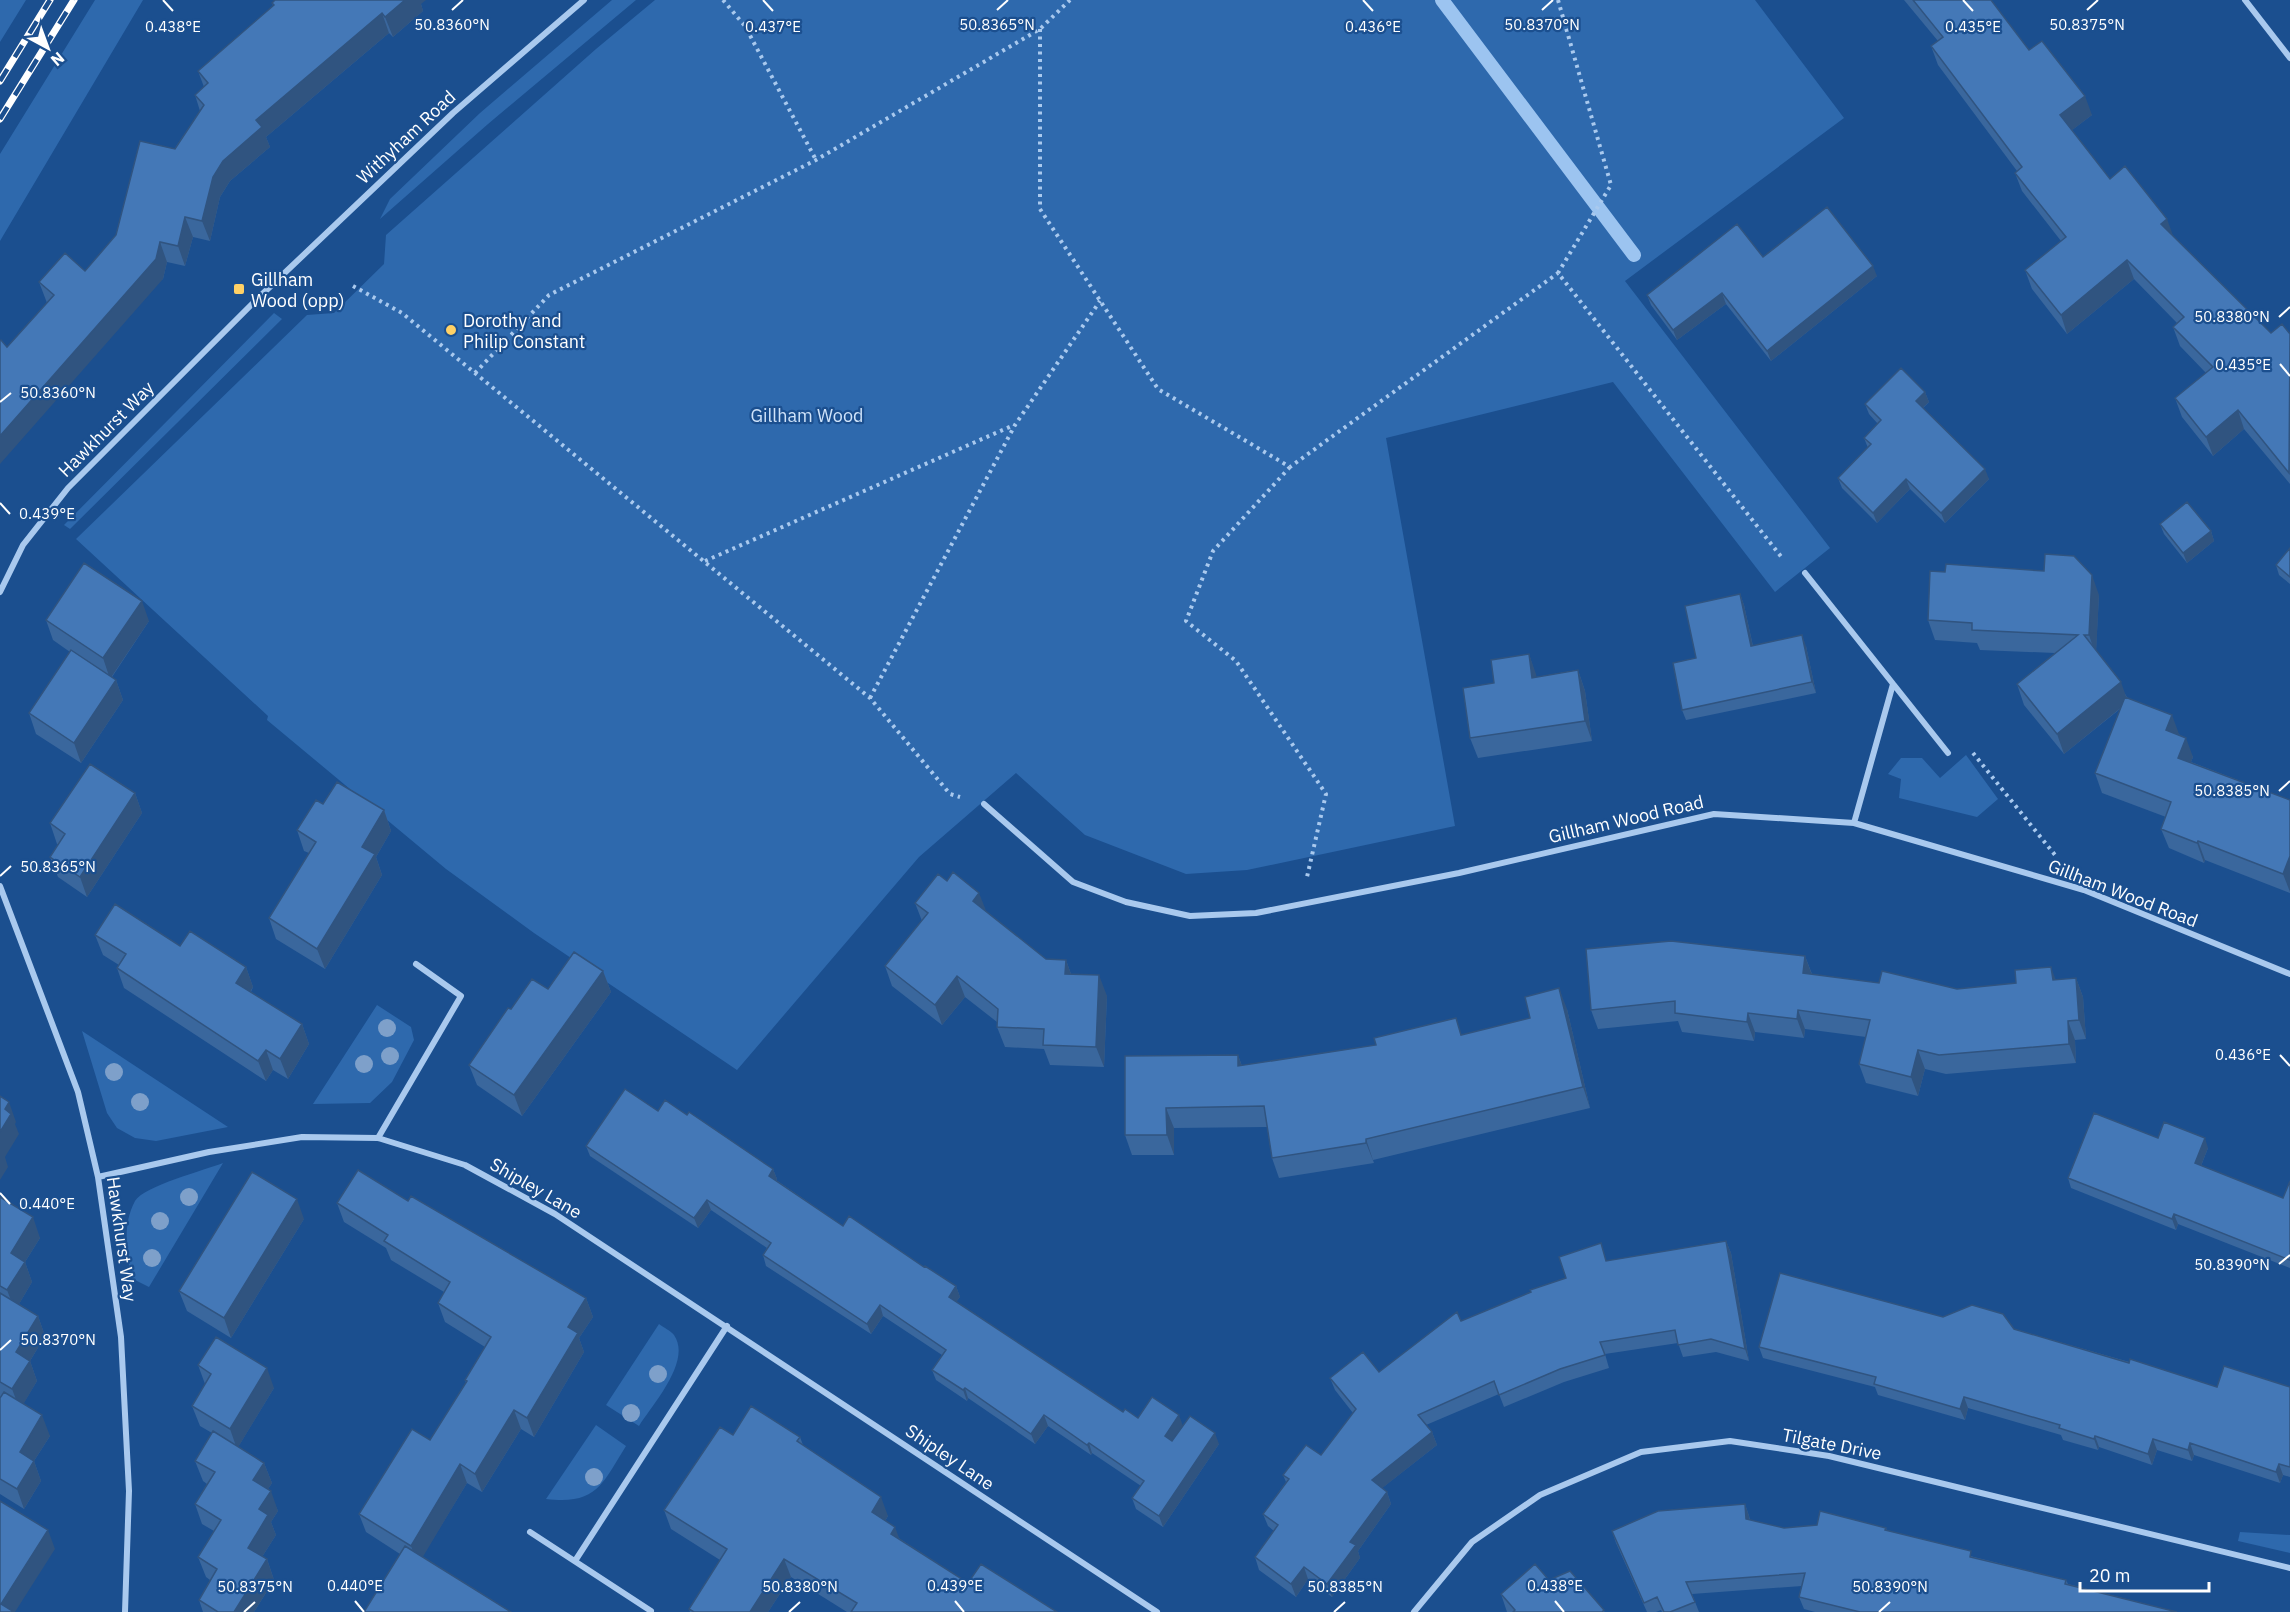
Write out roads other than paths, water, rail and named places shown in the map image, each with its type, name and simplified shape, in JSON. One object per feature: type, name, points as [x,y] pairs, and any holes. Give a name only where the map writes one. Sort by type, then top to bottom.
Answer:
[{"type":"street","name":"Withyham Road","points":[[254,302],[453,113],[584,0]]},
{"type":"street","points":[[2245,0],[2290,58]]},
{"type":"street","name":"Hawkhurst Way","points":[[0,592],[23,546],[68,488],[254,302]]},
{"type":"street","points":[[1805,573],[1948,753]]},
{"type":"street","points":[[1854,823],[1893,684]]},
{"type":"street","name":"Gillham Wood Road","points":[[984,804],[1073,882],[1126,902],[1190,916],[1256,913],[1459,873],[1714,814],[1854,823],[2084,890],[2290,974]]},
{"type":"street","name":"Hawkhurst Way","points":[[0,886],[78,1092],[98,1177],[121,1349],[129,1491],[125,1612]]},
{"type":"street","points":[[378,1138],[461,996],[416,964]]},
{"type":"street","name":"Shipley Lane","points":[[98,1177],[209,1152],[302,1137],[378,1138],[465,1165],[555,1214],[1157,1612]]},
{"type":"street","points":[[575,1561],[727,1326]]},
{"type":"street","name":"Tilgate Drive","points":[[1414,1612],[1472,1542],[1540,1495],[1641,1452],[1730,1441],[1829,1456],[2290,1568]]},
{"type":"street","points":[[530,1532],[651,1611]]},
{"type":"waterway","points":[[1442,0],[1634,255]]},
{"type":"railway","points":[[0,81],[50,0]]},
{"type":"railway","points":[[0,119],[74,0]]},
{"type":"place","name":"Gillham Wood (opp)","points":[[239,289]]},
{"type":"place","name":"Dorothy and Philip Constant","points":[[451,330]]},
{"type":"park label","name":"Gillham Wood","points":[[807,415]]}]
